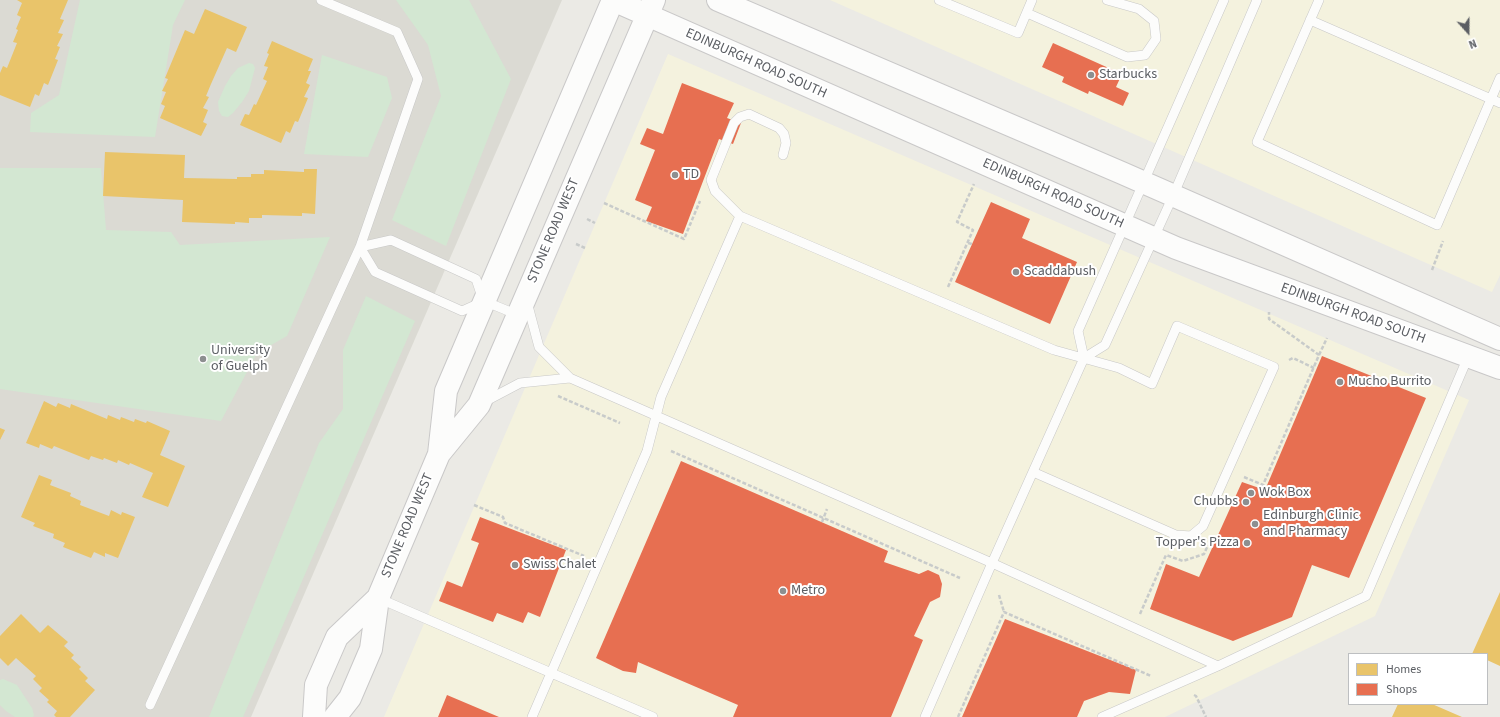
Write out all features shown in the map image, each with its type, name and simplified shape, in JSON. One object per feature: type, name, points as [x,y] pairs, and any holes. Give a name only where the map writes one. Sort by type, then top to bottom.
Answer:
[{"type":"main road","name":"EDINBURGH ROAD SOUTH","points":[[613,0],[651,8],[1176,248],[1500,368]]},
{"type":"main road","name":"STONE ROAD WEST","points":[[439,454],[446,391],[613,0]]},
{"type":"main road","points":[[718,0],[1144,183],[1500,339]]},
{"type":"main road","name":"STONE ROAD WEST","points":[[335,717],[350,698],[371,650],[378,598],[439,454],[479,405],[651,8]]},
{"type":"main road","name":"STONE ROAD WEST","points":[[314,717],[316,685],[337,637],[378,598]]},
{"type":"lane","points":[[150,705],[360,247],[418,79],[397,32],[321,0]]},
{"type":"lane","points":[[939,0],[1018,33],[1032,0]]},
{"type":"lane","points":[[1026,13],[1127,58],[1145,55],[1156,39],[1154,21],[1139,9],[1107,0]]},
{"type":"lane","points":[[1084,358],[1078,331],[1224,0]]},
{"type":"lane","points":[[925,717],[1084,358],[1105,346],[1173,196],[1257,0]]},
{"type":"lane","points":[[1319,0],[1257,142],[1437,224],[1496,101],[1500,78]]},
{"type":"lane","points":[[1310,20],[1496,101]]},
{"type":"lane","points":[[783,155],[786,143],[784,134],[779,128],[749,114],[740,117],[734,123],[712,180],[715,190],[740,216],[1054,350],[1119,368],[1152,384],[1177,326],[1274,366],[1203,526],[1191,536],[1176,534],[1033,472]]},
{"type":"lane","points":[[532,717],[647,451],[660,397],[740,216]]},
{"type":"lane","points":[[360,247],[391,240],[476,279],[484,301]]},
{"type":"lane","points":[[360,247],[375,272],[462,311],[484,301],[522,306],[539,347],[570,378],[992,563],[1218,666]]},
{"type":"lane","points":[[1102,717],[1218,666],[1366,596],[1468,356]]},
{"type":"lane","points":[[479,405],[520,383],[570,378]]},
{"type":"lane","points":[[378,598],[653,717]]},
{"type":"path","points":[[942,302],[973,230],[957,222],[974,184]]},
{"type":"path","points":[[604,203],[684,239],[700,201]]},
{"type":"path","points":[[587,219],[595,223]]},
{"type":"path","points":[[1432,270],[1444,239],[1437,224]]},
{"type":"path","points":[[968,243],[972,244]]},
{"type":"path","points":[[576,244],[585,248]]},
{"type":"path","points":[[1319,355],[1327,338]]},
{"type":"path","points":[[1274,366],[1293,358],[1314,368]]},
{"type":"path","points":[[556,395],[620,423]]},
{"type":"path","points":[[671,451],[960,578]]},
{"type":"path","points":[[474,504],[503,517],[505,523],[599,563]]},
{"type":"path","points":[[958,717],[1004,612],[999,595]]},
{"type":"path","points":[[1004,612],[1196,696],[1206,717]]},
{"type":"shaded area","name":"University of Guelph","points":[[0,0],[562,0],[251,717],[0,717]]},
{"type":"shaded area","points":[[830,0],[1500,0],[1500,275],[1492,292]]},
{"type":"shaded area","points":[[668,54],[1469,400],[1375,616],[1165,717],[384,717]]},
{"type":"green space","points":[[80,0],[185,0],[173,25],[155,137],[30,132],[31,113],[59,95]]},
{"type":"green space","points":[[396,0],[469,0],[511,79],[446,246],[392,220],[441,96],[428,45]]},
{"type":"green space","points":[[322,55],[387,77],[392,98],[368,157],[304,154]]},
{"type":"green space","points":[[249,63],[253,64],[255,68],[249,91],[233,113],[228,117],[222,116],[219,111],[218,102],[225,86],[238,68]]},
{"type":"green space","points":[[0,168],[101,168],[106,230],[171,232],[180,245],[330,237],[287,336],[257,353],[221,421],[0,389]]},
{"type":"green space","points":[[366,296],[415,321],[243,717],[209,717],[319,443],[343,409],[343,350]]},
{"type":"green space","points":[[3,679],[17,685],[32,708],[34,715],[33,717],[15,717],[0,705],[0,680]]},
{"type":"building: Homes","points":[[17,0],[68,0],[60,19],[64,20],[58,33],[63,34],[57,46],[60,47],[55,59],[58,60],[48,85],[44,83],[39,96],[35,94],[30,107],[0,95],[0,73],[3,66],[7,68],[17,43],[13,42],[21,17],[17,15],[22,3]]},
{"type":"building: Homes","points":[[205,9],[247,27],[236,52],[227,48],[211,84],[206,96],[209,97],[203,108],[208,110],[203,122],[207,124],[201,136],[160,118],[165,106],[161,104],[166,92],[162,91],[168,79],[165,78],[185,30],[194,34]]},
{"type":"building: Homes","points":[[272,41],[313,59],[308,71],[311,71],[306,83],[310,85],[304,97],[308,98],[298,122],[295,121],[290,133],[286,131],[281,143],[240,125],[245,114],[249,115],[254,104],[256,105],[267,81],[263,79],[268,67],[264,66]]},
{"type":"building: Homes","points":[[105,152],[185,155],[184,178],[237,179],[237,177],[251,177],[251,174],[264,174],[264,170],[304,172],[304,169],[317,169],[315,214],[302,213],[302,216],[262,215],[262,218],[249,218],[249,223],[235,222],[235,224],[182,222],[183,200],[103,196]]},
{"type":"building: Homes","points":[[44,401],[56,407],[58,403],[70,408],[71,404],[107,419],[108,415],[120,420],[121,417],[134,422],[135,419],[146,423],[147,421],[170,431],[160,455],[185,466],[168,507],[142,497],[153,473],[130,463],[129,465],[118,460],[117,463],[104,458],[103,460],[91,456],[89,460],[54,446],[52,449],[40,444],[39,448],[26,443]]},
{"type":"building: Homes","points":[[0,428],[5,430],[0,440]]},
{"type":"building: Homes","points":[[39,475],[52,480],[50,485],[71,493],[70,496],[81,501],[80,505],[109,516],[111,510],[121,515],[122,512],[135,517],[118,558],[105,553],[105,557],[94,552],[91,558],[63,547],[65,543],[53,538],[54,534],[33,526],[35,523],[21,517]]},
{"type":"building: Homes","points":[[1500,592],[1500,666],[1488,660],[1488,653],[1472,653]]},
{"type":"building: Homes","points":[[21,614],[40,633],[48,625],[68,642],[64,646],[74,655],[71,658],[81,667],[79,669],[88,678],[85,681],[95,690],[70,717],[56,717],[54,715],[57,711],[47,702],[49,700],[39,691],[42,688],[33,679],[36,676],[16,658],[8,666],[0,658],[0,636]]},
{"type":"building: Homes","points":[[1398,705],[1434,705],[1462,717],[1392,717]]},
{"type":"building: Shops","name":"Starbucks","points":[[1053,43],[1122,74],[1116,87],[1129,93],[1123,106],[1089,91],[1088,94],[1062,82],[1064,77],[1042,67]]},
{"type":"building: Shops","name":"TD","points":[[682,83],[734,103],[727,118],[741,123],[733,144],[719,139],[683,234],[646,221],[652,207],[635,200],[655,150],[640,144],[647,128],[663,134]]},
{"type":"building: Shops","name":"Scaddabush","points":[[991,202],[1030,219],[1022,238],[1077,262],[1050,324],[955,282]]},
{"type":"building: Shops","points":[[1322,356],[1426,398],[1349,578],[1312,565],[1292,617],[1233,641],[1150,609],[1166,564],[1199,577],[1242,482],[1265,490]]},
{"type":"building: Shops","name":"Metro","points":[[681,461],[888,551],[884,562],[919,574],[928,570],[939,575],[942,584],[940,597],[930,602],[914,636],[923,640],[891,717],[733,717],[738,705],[638,662],[636,673],[623,671],[596,658]]},
{"type":"building: Shops","name":"Swiss Chalet","points":[[480,517],[566,550],[540,617],[528,612],[523,623],[497,613],[493,622],[439,601],[447,581],[462,587],[479,543],[471,540]]},
{"type":"building: Shops","points":[[1005,619],[1136,670],[1130,694],[1109,692],[1084,701],[1077,717],[962,717]]},
{"type":"building: Shops","points":[[447,695],[499,717],[438,717]]},
{"type":"place","name":"Starbucks","points":[[1091,75]]},
{"type":"place","name":"TD","points":[[675,175]]},
{"type":"place","name":"Scaddabush","points":[[1016,272]]},
{"type":"place","name":"University of Guelph","points":[[203,359]]},
{"type":"place","name":"Mucho Burrito","points":[[1340,382]]},
{"type":"place","name":"Wok Box","points":[[1251,493]]},
{"type":"place","name":"Chubbs","points":[[1246,502]]},
{"type":"place","name":"Edinburgh Clinic and Pharmacy","points":[[1255,524]]},
{"type":"place","name":"Topper's Pizza","points":[[1247,543]]},
{"type":"place","name":"Swiss Chalet","points":[[515,565]]},
{"type":"place","name":"Metro","points":[[783,591]]}]
